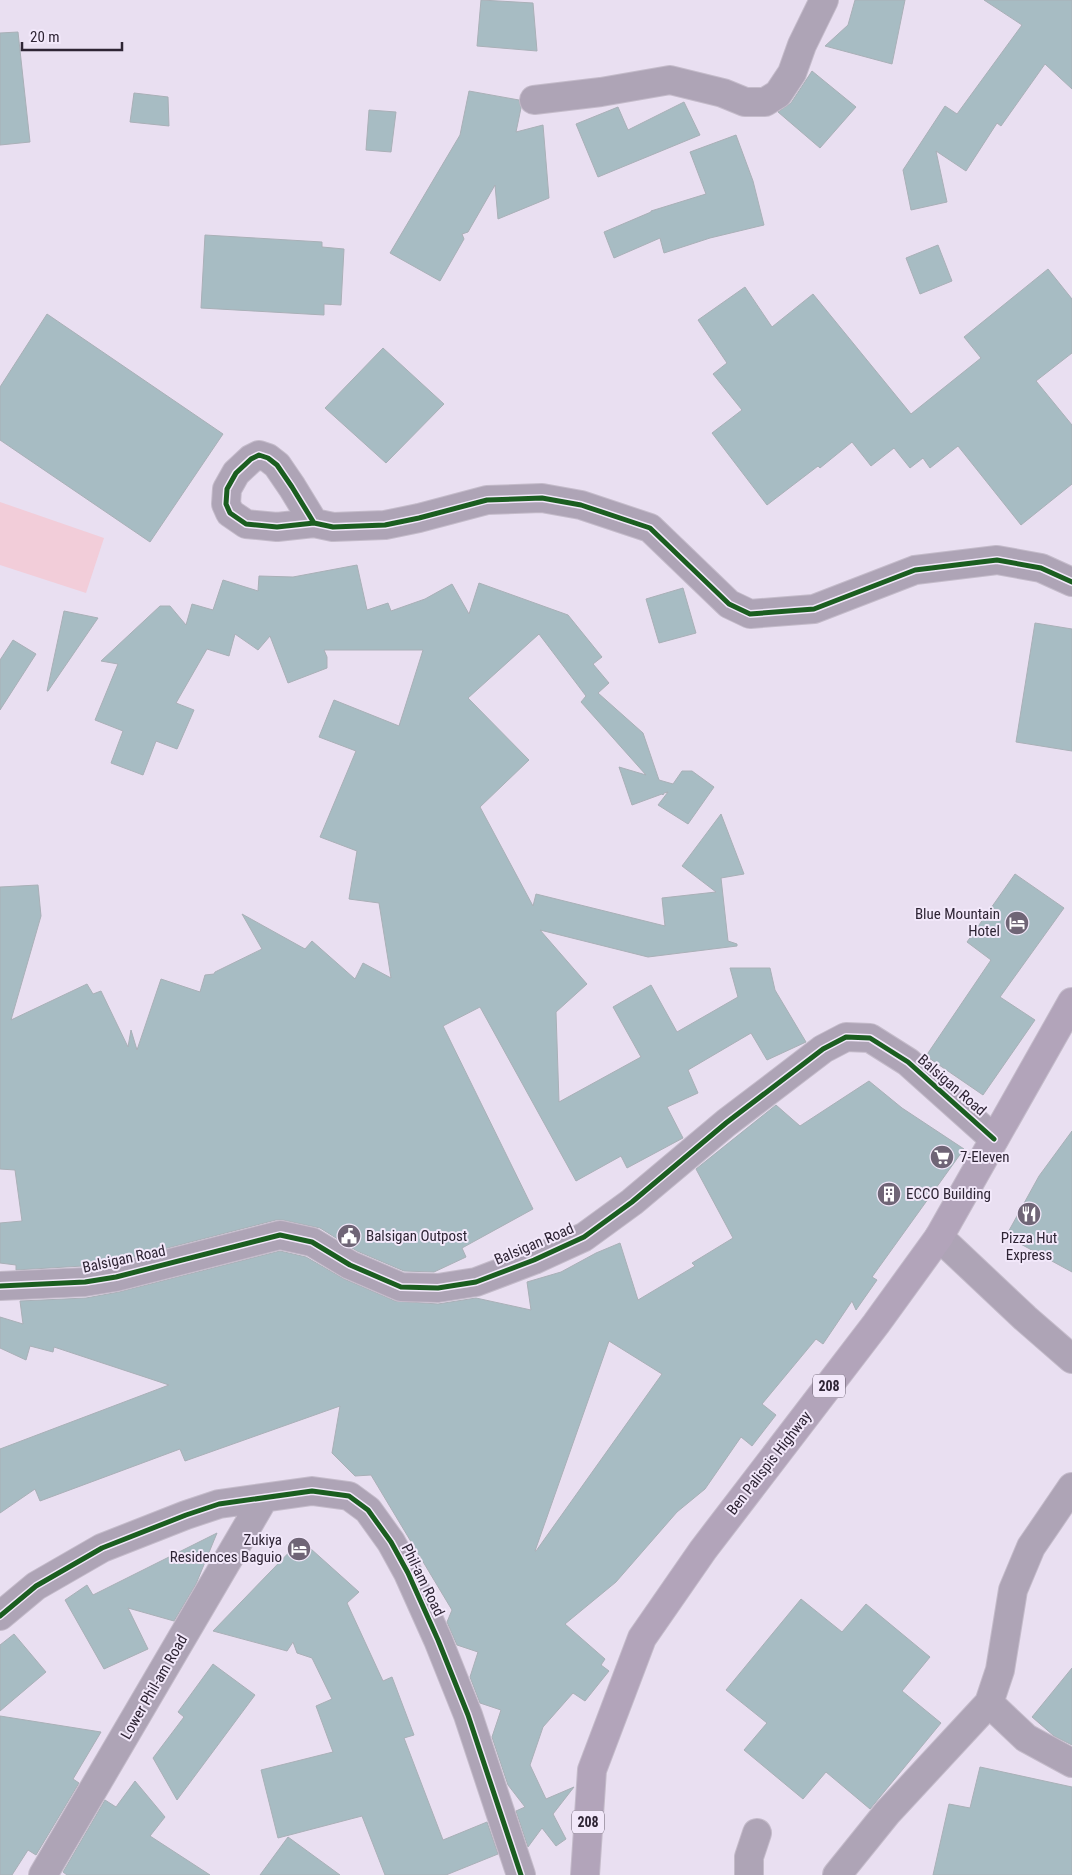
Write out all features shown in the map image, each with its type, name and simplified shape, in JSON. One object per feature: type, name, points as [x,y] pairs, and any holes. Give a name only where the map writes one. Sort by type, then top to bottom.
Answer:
[{"type":"main road","name":"Ben Palispis Highway","points":[[585,1875],[592,1770],[642,1638],[703,1550],[876,1324],[939,1237],[1072,1002]]},
{"type":"street","points":[[534,100],[601,92],[670,80],[723,93],[745,102],[765,102],[778,94],[792,73],[802,45],[824,0]]},
{"type":"street","points":[[314,523],[334,527],[385,525],[487,500],[542,498],[581,505],[650,528],[729,604],[750,614],[814,609],[915,570],[997,560],[1041,568],[1072,582]]},
{"type":"street","name":"Balsigan Road","points":[[0,1286],[85,1282],[116,1277],[280,1235],[312,1242],[350,1265],[401,1287],[438,1288],[476,1282],[534,1260],[584,1237],[632,1202],[726,1123],[823,1049],[846,1037],[870,1038],[908,1062],[994,1139]]},
{"type":"street","points":[[939,1237],[1025,1318],[1064,1350],[1072,1359]]},
{"type":"street","points":[[837,1875],[887,1812],[989,1703],[1000,1670],[1013,1590],[1031,1547],[1072,1487]]},
{"type":"street","name":"Phil-am Road","points":[[0,1616],[36,1586],[102,1548],[186,1514],[219,1504],[312,1491],[349,1496],[368,1510],[391,1542],[408,1573],[438,1640],[468,1715],[521,1875]]},
{"type":"street","name":"Lower Phil-am Road","points":[[43,1875],[264,1498]]},
{"type":"street","points":[[989,1703],[1026,1738],[1072,1763]]},
{"type":"street","points":[[749,1875],[749,1857],[757,1833]]},
{"type":"shaded area","points":[[0,502],[104,538],[86,593],[0,565]]},
{"type":"building","points":[[481,0],[533,3],[537,51],[477,46]]},
{"type":"building","points":[[855,0],[905,0],[892,64],[825,46],[848,25]]},
{"type":"building","points":[[984,0],[1072,0],[1072,89],[1045,64],[1001,126],[997,123],[966,171],[936,151],[947,202],[911,210],[903,170],[945,106],[957,114],[1022,25]]},
{"type":"building","points":[[18,32],[30,142],[0,145],[0,33]]},
{"type":"building","points":[[812,71],[856,107],[820,148],[778,112],[791,103]]},
{"type":"building","points":[[469,91],[519,100],[521,108],[516,132],[543,125],[549,198],[498,219],[495,185],[468,232],[462,234],[464,239],[440,281],[390,253],[460,135]]},
{"type":"building","points":[[134,93],[168,97],[169,126],[130,122]]},
{"type":"building","points":[[684,102],[700,135],[598,177],[576,124],[618,107],[628,130]]},
{"type":"building","points":[[369,110],[396,112],[391,152],[366,150]]},
{"type":"building","points":[[736,135],[753,181],[764,225],[710,238],[664,253],[660,238],[614,258],[604,232],[651,211],[706,194],[690,152]]},
{"type":"building","points":[[205,235],[322,242],[322,247],[344,249],[341,305],[324,304],[324,315],[201,308]]},
{"type":"building","points":[[938,245],[952,281],[920,294],[906,258]]},
{"type":"building","points":[[1048,269],[1072,299],[1072,353],[1036,381],[1072,425],[1072,484],[1021,525],[958,446],[930,468],[923,458],[910,468],[894,448],[871,466],[852,442],[820,468],[818,466],[767,505],[712,433],[742,410],[713,374],[727,363],[698,320],[745,287],[772,327],[813,294],[911,414],[981,358],[964,337]]},
{"type":"building","points":[[47,314],[223,434],[150,542],[0,440],[0,387]]},
{"type":"building","points":[[383,348],[444,404],[386,463],[325,408]]},
{"type":"building","points":[[357,565],[367,610],[388,603],[391,611],[425,599],[452,584],[469,614],[479,583],[568,615],[602,657],[593,664],[609,683],[598,693],[643,733],[659,780],[673,784],[682,771],[692,771],[714,787],[688,824],[658,805],[668,792],[632,805],[619,767],[646,775],[581,702],[586,696],[539,634],[468,698],[529,760],[480,807],[533,906],[536,894],[665,926],[662,898],[716,892],[682,866],[721,814],[744,874],[721,878],[728,941],[737,944],[737,946],[648,957],[540,930],[587,984],[556,1012],[559,1102],[641,1057],[613,1007],[651,985],[677,1032],[738,997],[730,968],[770,968],[775,990],[806,1042],[767,1060],[751,1033],[688,1070],[698,1093],[667,1107],[683,1138],[627,1168],[621,1156],[576,1181],[480,1007],[443,1026],[533,1209],[462,1248],[466,1257],[434,1272],[404,1271],[357,1251],[320,1228],[283,1220],[276,1220],[113,1262],[83,1266],[16,1270],[16,1265],[0,1263],[0,1223],[22,1221],[15,1170],[0,1169],[0,887],[38,885],[41,916],[11,1020],[87,984],[93,994],[101,991],[128,1047],[131,1030],[137,1050],[161,979],[200,992],[205,975],[214,974],[262,949],[242,914],[305,949],[312,941],[355,979],[363,963],[391,978],[379,903],[349,899],[357,851],[320,837],[356,751],[319,737],[334,700],[399,726],[423,650],[324,650],[327,657],[327,668],[288,683],[270,636],[258,650],[235,634],[229,656],[207,649],[176,703],[194,710],[177,749],[156,741],[143,775],[111,763],[123,731],[95,720],[118,664],[101,661],[160,606],[170,606],[186,625],[192,604],[213,610],[223,580],[258,591],[259,576],[293,577]]},
{"type":"building","points":[[683,588],[696,633],[659,643],[646,599]]},
{"type":"building","points":[[64,611],[98,618],[47,691]]},
{"type":"building","points":[[1035,623],[1072,629],[1072,751],[1016,742]]},
{"type":"building","points":[[13,640],[36,654],[0,710],[0,660]]},
{"type":"building","points":[[1015,874],[1064,908],[1000,997],[1035,1020],[983,1095],[926,1056],[991,960],[967,942]]},
{"type":"building","points":[[869,1081],[902,1108],[964,1149],[872,1277],[877,1280],[856,1310],[852,1301],[823,1344],[816,1339],[762,1404],[776,1415],[752,1446],[741,1437],[705,1489],[677,1512],[616,1582],[565,1624],[605,1659],[601,1665],[609,1671],[585,1701],[573,1693],[543,1727],[530,1765],[546,1799],[574,1787],[553,1814],[566,1839],[556,1846],[542,1828],[528,1847],[516,1811],[525,1807],[508,1785],[492,1737],[501,1710],[480,1703],[470,1677],[478,1652],[457,1645],[447,1622],[452,1610],[371,1475],[355,1476],[332,1453],[340,1406],[185,1461],[180,1449],[40,1501],[35,1489],[0,1513],[0,1449],[169,1385],[54,1347],[53,1352],[30,1346],[26,1360],[0,1348],[0,1317],[23,1324],[20,1301],[86,1298],[119,1292],[280,1251],[306,1257],[344,1279],[395,1301],[438,1304],[476,1298],[531,1310],[527,1282],[561,1272],[596,1253],[620,1243],[638,1300],[695,1266],[692,1263],[733,1238],[696,1169],[776,1105],[800,1126]],"holes":[[[609,1341],[662,1374],[536,1551],[535,1551]]]},
{"type":"building","points":[[1072,1131],[1072,1272],[1006,1236],[1039,1176]]},
{"type":"building","points":[[217,1533],[196,1584],[174,1621],[128,1608],[148,1649],[104,1669],[65,1600],[87,1585],[93,1595]]},
{"type":"building","points":[[301,1540],[359,1592],[347,1603],[383,1681],[392,1677],[414,1735],[404,1738],[443,1840],[487,1822],[498,1854],[446,1875],[385,1875],[362,1816],[278,1838],[261,1770],[333,1752],[316,1706],[332,1699],[312,1658],[297,1653],[293,1642],[287,1651],[213,1631]]},
{"type":"building","points":[[801,1599],[842,1632],[866,1604],[930,1657],[902,1691],[941,1723],[870,1809],[826,1772],[803,1799],[744,1750],[767,1723],[726,1690]]},
{"type":"building","points":[[14,1634],[46,1672],[0,1711],[0,1645]]},
{"type":"building","points":[[213,1664],[255,1695],[177,1800],[153,1758],[184,1717],[178,1712]]},
{"type":"building","points":[[1072,1668],[1072,1745],[1054,1736],[1032,1717]]},
{"type":"building","points":[[0,1716],[101,1732],[73,1779],[79,1783],[36,1855],[28,1850],[12,1875],[0,1875]]},
{"type":"building","points":[[980,1767],[1072,1787],[1072,1875],[933,1875],[949,1804],[970,1808]]},
{"type":"building","points":[[135,1781],[165,1817],[150,1836],[210,1875],[67,1875],[63,1872],[105,1800],[116,1807]]},
{"type":"building","points":[[288,1837],[340,1875],[260,1875]]},
{"type":"cycle path","points":[[314,523],[277,465],[268,458],[259,455],[251,459],[236,473],[227,489],[226,504],[230,513],[246,524],[277,527],[314,523],[333,527],[385,525],[487,500],[542,498],[581,505],[650,528],[729,604],[750,614],[814,609],[915,570],[997,560],[1041,568],[1072,582]]},
{"type":"cycle path","points":[[0,1286],[85,1282],[116,1277],[280,1235],[312,1242],[350,1265],[401,1287],[438,1288],[476,1282],[534,1260],[584,1237],[632,1202],[726,1123],[823,1049],[846,1037],[870,1038],[908,1062],[994,1139]]},
{"type":"cycle path","points":[[0,1616],[36,1586],[102,1548],[186,1515],[219,1504],[312,1491],[349,1496],[368,1510],[391,1542],[408,1573],[438,1640],[468,1715],[521,1875]]},
{"type":"place","name":"Blue Mountain Hotel","points":[[1017,923]]},
{"type":"place","name":"7-Eleven","points":[[942,1157]]},
{"type":"place","name":"ECCO Building","points":[[889,1194]]},
{"type":"place","name":"Pizza Hut Express","points":[[1029,1214]]},
{"type":"place","name":"Balsigan Outpost","points":[[349,1236]]},
{"type":"place","name":"Zukiya Residences Baguio","points":[[299,1549]]}]
